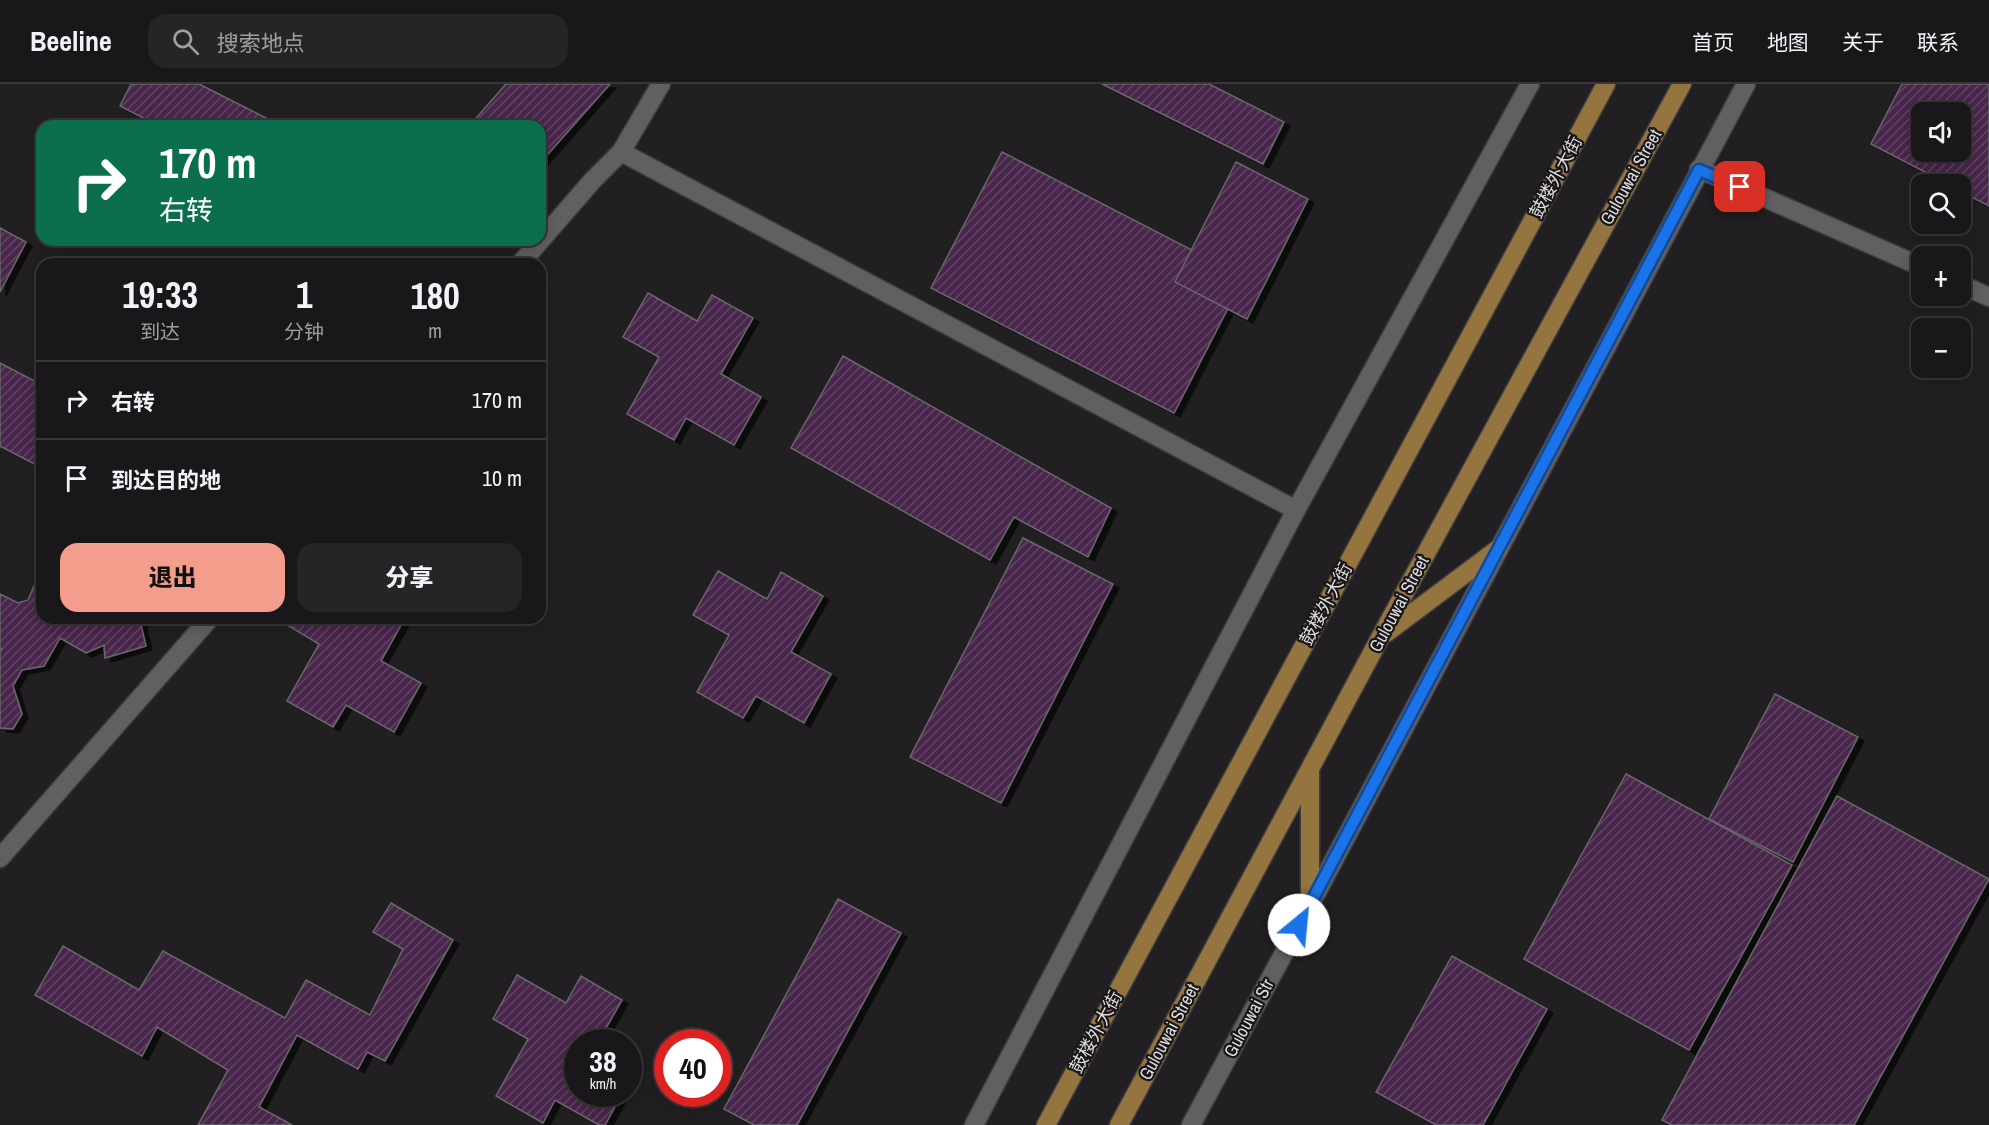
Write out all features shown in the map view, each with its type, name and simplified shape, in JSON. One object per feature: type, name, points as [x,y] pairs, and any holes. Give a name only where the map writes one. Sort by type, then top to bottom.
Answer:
[{"type":"main road","name":"鼓楼外大街","points":[[1046,1125],[1606,84]]},
{"type":"main road","name":"Gulouwai Street","points":[[1119,1125],[1380,638],[1682,84]]},
{"type":"main road","points":[[1380,638],[1498,549]]},
{"type":"main road","points":[[1310,770],[1310,905]]},
{"type":"street","points":[[546,234],[621,152],[661,84]]},
{"type":"street","points":[[974,1125],[1296,510],[1530,84]]},
{"type":"street","name":"Gulouwai Str","points":[[1191,1125],[1746,84]]},
{"type":"street","points":[[621,152],[1296,510]]},
{"type":"street","points":[[1699,170],[1911,262]]},
{"type":"street","points":[[525,258],[536,246]]},
{"type":"street","points":[[1971,289],[1989,297]]},
{"type":"street","points":[[0,858],[205,624]]},
{"type":"building","points":[[131,84],[199,84],[270,120],[147,120],[120,106]]},
{"type":"building","points":[[506,84],[610,84],[546,156],[546,120],[474,120]]},
{"type":"building","points":[[1102,84],[1209,84],[1284,122],[1263,164]]},
{"type":"building","points":[[1902,84],[1989,84],[1989,206],[1971,197],[1971,174],[1929,174],[1871,144]]},
{"type":"building","points":[[1002,152],[1244,277],[1174,413],[931,288]]},
{"type":"building","points":[[1236,162],[1308,199],[1247,319],[1175,282]]},
{"type":"building","points":[[0,228],[26,242],[0,292]]},
{"type":"building","points":[[648,293],[697,321],[712,295],[753,318],[721,374],[761,397],[734,445],[686,418],[674,440],[627,414],[659,357],[623,337]]},
{"type":"building","points":[[843,356],[1111,508],[1088,557],[1014,517],[990,560],[791,448]]},
{"type":"building","points":[[0,363],[36,382],[36,465],[0,446]]},
{"type":"building","points":[[1023,538],[1113,584],[1001,803],[910,757]]},
{"type":"building","points":[[718,571],[767,599],[781,572],[823,596],[791,652],[831,674],[804,723],[756,696],[743,718],[697,692],[729,635],[693,615]]},
{"type":"building","points":[[36,582],[36,624],[141,624],[146,646],[105,658],[104,645],[86,653],[60,638],[44,666],[22,670],[13,686],[22,714],[13,729],[0,728],[0,652],[2,649],[0,648],[0,594],[18,603],[28,600]]},
{"type":"building","points":[[286,624],[402,624],[381,661],[421,683],[394,732],[346,705],[333,727],[287,701],[319,644]]},
{"type":"building","points":[[1775,694],[1858,737],[1793,862],[1709,819]]},
{"type":"building","points":[[1626,774],[1792,865],[1689,1050],[1524,959]]},
{"type":"building","points":[[1837,796],[1989,879],[1854,1125],[1672,1125],[1662,1120]]},
{"type":"building","points":[[838,899],[901,933],[797,1125],[754,1125],[724,1109],[732,1107],[732,1094]]},
{"type":"building","points":[[391,903],[453,940],[385,1061],[367,1052],[358,1069],[297,1035],[259,1107],[292,1125],[198,1125],[228,1070],[157,1027],[142,1056],[35,995],[63,946],[139,990],[163,951],[285,1018],[306,980],[370,1015],[403,949],[373,932]]},
{"type":"building","points":[[1452,956],[1547,1009],[1483,1125],[1436,1125],[1376,1092]]},
{"type":"building","points":[[517,975],[566,1003],[581,976],[622,1000],[605,1029],[564,1029],[564,1105],[555,1100],[543,1123],[496,1096],[528,1039],[493,1019]]},
{"type":"building","points":[[567,1107],[615,1107],[605,1125],[599,1125]]},
{"type":"route","points":[[1299,925],[1699,170],[1740,187]]}]
